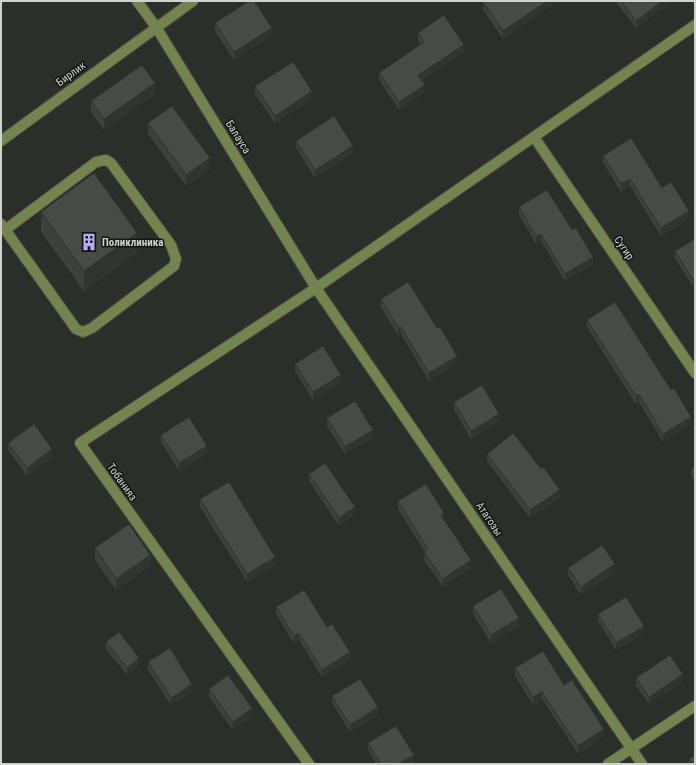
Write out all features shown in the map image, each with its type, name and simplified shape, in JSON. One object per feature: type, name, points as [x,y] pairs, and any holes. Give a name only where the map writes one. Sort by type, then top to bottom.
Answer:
[{"type":"street","name":"Балауса","points":[[137,1],[156,27],[316,288]]},
{"type":"street","name":"Бирлик","points":[[1,141],[193,1]]},
{"type":"street","points":[[316,288],[695,25]]},
{"type":"street","name":"Сугир","points":[[534,137],[695,373]]},
{"type":"street","points":[[106,160],[111,163],[172,245],[176,259],[174,266],[92,328],[83,332],[76,329],[3,227],[96,162],[106,160]]},
{"type":"street","name":"Атагозы","points":[[316,288],[642,764]]},
{"type":"street","name":"Тобанияз","points":[[309,764],[80,443],[316,288]]},
{"type":"street","points":[[608,764],[695,706]]},
{"type":"building","points":[[249,1],[254,1],[272,28],[234,52],[215,23]]},
{"type":"building","points":[[547,1],[503,31],[483,2]]},
{"type":"building","points":[[621,1],[662,1],[636,21]]},
{"type":"building","points":[[444,15],[464,45],[418,75],[425,85],[399,102],[379,73],[424,42],[418,33]]},
{"type":"building","points":[[293,62],[312,91],[275,116],[255,86]]},
{"type":"building","points":[[142,65],[155,83],[104,119],[91,101]]},
{"type":"building","points":[[172,106],[210,158],[186,175],[148,123]]},
{"type":"building","points":[[334,116],[353,146],[315,170],[296,141]]},
{"type":"building","points":[[631,138],[662,188],[671,182],[689,211],[661,228],[630,179],[621,184],[603,156]]},
{"type":"building","name":"Поликлиника","points":[[94,173],[137,233],[84,271],[41,212]]},
{"type":"building","points":[[547,190],[572,230],[576,228],[593,257],[565,274],[541,234],[536,236],[519,207]]},
{"type":"building","points":[[695,239],[695,278],[693,280],[675,251]]},
{"type":"building","points":[[408,282],[437,328],[440,327],[457,356],[429,373],[401,327],[398,328],[381,299]]},
{"type":"building","points":[[615,302],[671,390],[674,388],[691,417],[663,434],[639,394],[636,396],[587,320]]},
{"type":"building","points":[[323,346],[341,375],[313,392],[295,364]]},
{"type":"building","points":[[482,385],[499,414],[471,431],[454,402]]},
{"type":"building","points":[[355,401],[373,430],[345,447],[327,418]]},
{"type":"building","points":[[189,417],[207,446],[179,463],[161,435]]},
{"type":"building","points":[[34,424],[52,449],[27,468],[8,443]]},
{"type":"building","points":[[513,433],[541,469],[543,467],[560,490],[530,510],[487,454]]},
{"type":"building","points":[[325,463],[355,507],[339,518],[309,474]]},
{"type":"building","points":[[695,467],[695,475],[691,469]]},
{"type":"building","points":[[229,482],[275,557],[247,574],[200,499]]},
{"type":"building","points":[[426,484],[444,513],[441,515],[471,560],[443,579],[424,552],[428,549],[398,501]]},
{"type":"building","points":[[129,524],[150,555],[116,579],[95,548]]},
{"type":"building","points":[[602,545],[615,564],[581,587],[568,568]]},
{"type":"building","points":[[501,589],[519,618],[491,635],[473,606]]},
{"type":"building","points":[[304,590],[327,627],[332,624],[350,652],[322,670],[299,633],[294,636],[276,607]]},
{"type":"building","points":[[626,597],[644,626],[616,643],[598,614]]},
{"type":"building","points":[[119,632],[139,658],[127,668],[106,642]]},
{"type":"building","points":[[170,648],[192,684],[171,698],[148,662]]},
{"type":"building","points":[[543,651],[564,685],[572,680],[604,729],[578,746],[542,692],[533,697],[515,668]]},
{"type":"building","points":[[670,655],[683,674],[649,697],[636,678]]},
{"type":"building","points":[[228,675],[252,708],[233,722],[209,689]]},
{"type":"building","points":[[360,679],[378,707],[350,725],[332,696]]},
{"type":"building","points":[[396,726],[414,755],[398,764],[381,764],[368,743]]},
{"type":"building","points":[[695,755],[695,764],[692,764],[689,759]]},
{"type":"place","name":"Поликлиника","points":[[89,242]]}]
